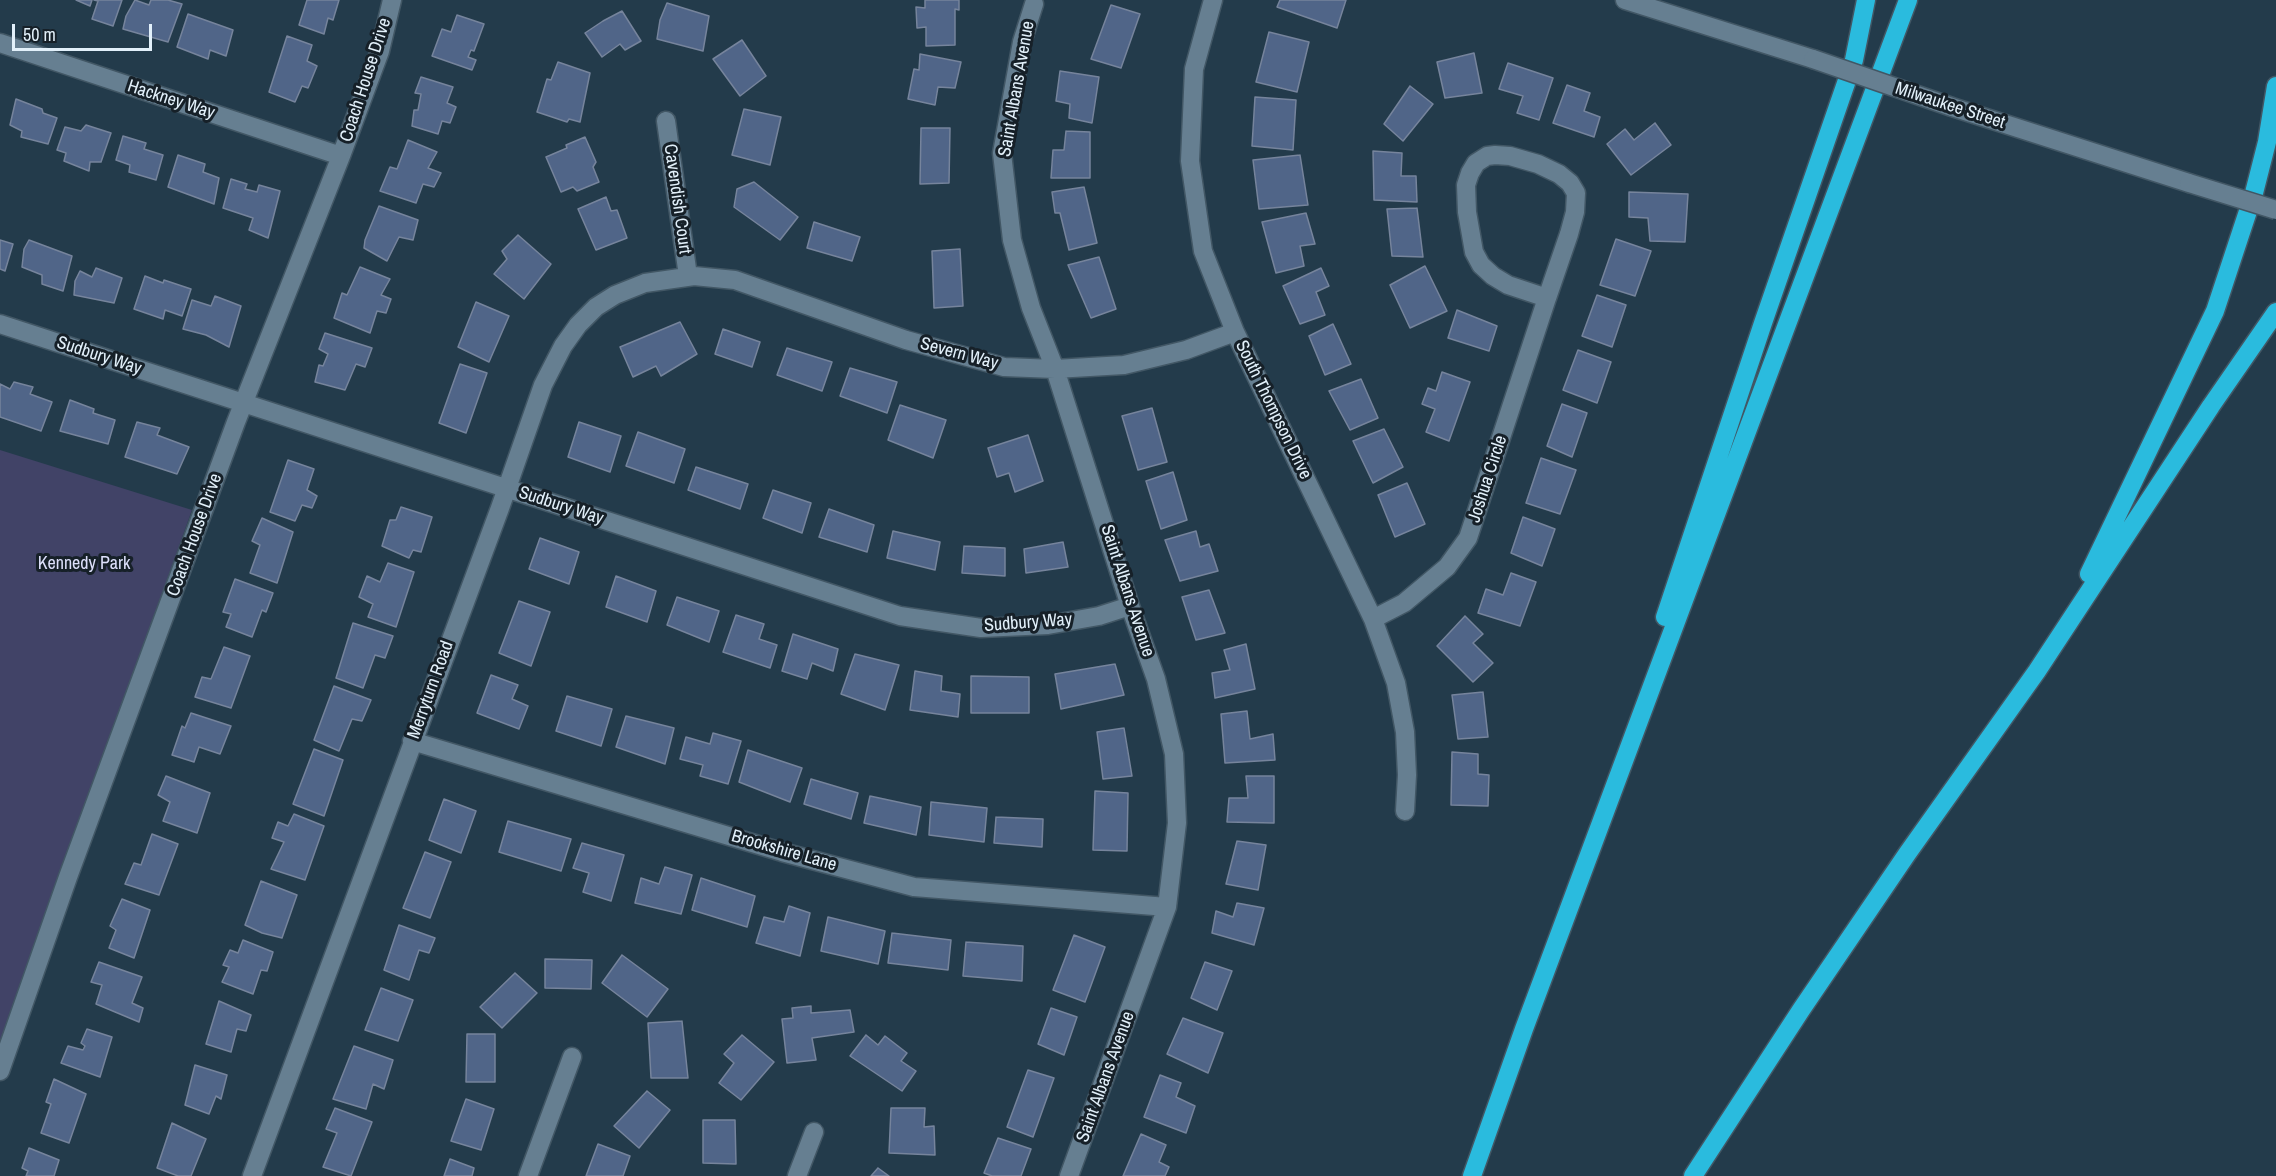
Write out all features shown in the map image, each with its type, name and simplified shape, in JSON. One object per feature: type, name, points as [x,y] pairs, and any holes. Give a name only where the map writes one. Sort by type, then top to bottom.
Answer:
[{"type":"highway","points":[[1473,1176],[1606,796],[1763,323],[1854,60],[1866,0]]},
{"type":"highway","points":[[1524,1029],[1908,0]]},
{"type":"highway","points":[[2060,635],[2215,311],[2254,194],[2267,142],[2276,86]]},
{"type":"highway","points":[[1693,1176],[1801,1010],[1900,864],[2037,671],[2211,406],[2276,312]]},
{"type":"street","name":"Coach House Drive","points":[[0,1071],[68,878],[244,402],[380,51],[392,0]]},
{"type":"street","name":"South Thompson Drive","points":[[1213,0],[1194,69],[1190,161],[1203,250],[1235,332],[1373,619],[1396,683],[1405,732],[1407,775],[1405,811]]},
{"type":"street","name":"Milwaukee Street","points":[[1624,0],[2276,210]]},
{"type":"street","name":"Saint Albans Avenue","points":[[1034,4],[1022,42],[1002,153],[1012,240],[1031,308],[1055,369],[1130,606],[1156,679],[1174,754],[1177,823],[1167,907],[1069,1176]]},
{"type":"street","name":"Hackney Way","points":[[0,43],[341,156]]},
{"type":"street","name":"Cavendish Court","points":[[666,122],[688,276]]},
{"type":"street","name":"Joshua Circle","points":[[1373,619],[1404,603],[1447,567],[1468,538],[1569,234],[1575,212],[1576,193],[1570,183],[1559,174],[1538,164],[1510,156],[1495,154],[1487,156],[1476,163],[1466,185],[1467,212],[1474,252],[1481,266],[1493,276],[1508,285],[1547,298]]},
{"type":"street","name":"Severn Way","points":[[688,276],[735,280],[906,340],[1004,367],[1055,369],[1124,365],[1176,353],[1235,332]]},
{"type":"street","name":"Merryturn Road","points":[[252,1176],[543,385],[562,346],[596,307],[615,295],[645,283],[688,276]]},
{"type":"street","name":"Sudbury Way","points":[[0,324],[900,616],[981,628],[1048,625],[1099,616],[1130,606]]},
{"type":"street","name":"Brookshire Lane","points":[[412,741],[782,852],[914,887],[1167,907]]},
{"type":"street","points":[[528,1176],[572,1057]]},
{"type":"street","points":[[797,1176],[814,1132]]},
{"type":"green space","name":"Kennedy Park","points":[[0,450],[192,510],[0,1045]]},
{"type":"building","points":[[76,0],[92,0],[90,6]]},
{"type":"building","points":[[94,0],[122,0],[113,26],[92,19],[98,1]]},
{"type":"building","points":[[135,0],[149,5],[151,0],[168,0],[182,4],[168,42],[123,29],[126,16]]},
{"type":"building","points":[[307,0],[339,0],[333,20],[328,18],[324,34],[299,25]]},
{"type":"building","points":[[925,0],[959,0],[959,10],[955,9],[955,45],[926,46],[926,27],[917,28],[916,7],[925,8]]},
{"type":"building","points":[[1280,0],[1346,0],[1337,28],[1277,7]]},
{"type":"building","points":[[667,3],[709,16],[703,51],[657,39],[660,20]]},
{"type":"building","points":[[1111,5],[1140,14],[1121,68],[1091,59]]},
{"type":"building","points":[[622,11],[641,41],[625,50],[620,44],[602,57],[585,33]]},
{"type":"building","points":[[188,14],[233,30],[226,56],[210,50],[208,59],[177,47]]},
{"type":"building","points":[[457,15],[484,24],[474,51],[471,50],[468,57],[476,60],[472,70],[432,56],[442,29],[451,32]]},
{"type":"building","points":[[1269,32],[1309,42],[1297,92],[1256,82]]},
{"type":"building","points":[[287,36],[312,45],[307,61],[317,66],[308,88],[302,86],[295,102],[269,92]]},
{"type":"building","points":[[742,40],[766,76],[740,96],[713,59]]},
{"type":"building","points":[[1474,53],[1482,93],[1445,98],[1437,62]]},
{"type":"building","points":[[920,54],[961,62],[955,88],[938,87],[935,105],[908,99],[914,69],[919,70]]},
{"type":"building","points":[[558,62],[590,73],[580,122],[569,119],[567,122],[537,112],[547,79],[551,80]]},
{"type":"building","points":[[1508,63],[1553,78],[1539,120],[1517,113],[1523,96],[1499,89]]},
{"type":"building","points":[[1060,71],[1099,77],[1092,123],[1069,118],[1070,104],[1056,101]]},
{"type":"building","points":[[421,77],[453,87],[447,103],[456,107],[450,123],[442,121],[438,134],[412,126],[414,110],[418,110],[421,94],[415,93]]},
{"type":"building","points":[[1567,85],[1590,93],[1584,111],[1600,117],[1594,137],[1553,123]]},
{"type":"building","points":[[1410,86],[1433,104],[1403,141],[1384,124]]},
{"type":"building","points":[[1255,97],[1296,100],[1293,150],[1252,146]]},
{"type":"building","points":[[16,99],[42,109],[43,113],[57,118],[48,144],[21,137],[22,131],[10,125]]},
{"type":"building","points":[[744,109],[781,117],[770,165],[732,155]]},
{"type":"building","points":[[1655,123],[1671,145],[1631,175],[1607,144],[1625,129],[1634,140]]},
{"type":"building","points":[[86,125],[111,133],[101,162],[90,162],[89,171],[64,161],[66,153],[57,150],[65,127],[81,131]]},
{"type":"building","points":[[921,128],[950,128],[949,183],[920,184]]},
{"type":"building","points":[[1066,131],[1090,132],[1090,178],[1051,178],[1053,150],[1064,150]]},
{"type":"building","points":[[123,136],[146,143],[144,149],[163,155],[156,180],[129,172],[130,165],[116,160]]},
{"type":"building","points":[[585,137],[596,162],[593,167],[599,182],[577,191],[573,187],[561,192],[546,157]]},
{"type":"building","points":[[408,140],[437,152],[428,168],[441,173],[434,187],[423,184],[416,203],[380,191],[390,167],[397,169]]},
{"type":"building","points":[[1373,151],[1402,153],[1401,176],[1416,176],[1417,202],[1374,200]]},
{"type":"building","points":[[178,155],[205,164],[203,172],[219,178],[214,204],[168,187]]},
{"type":"building","points":[[1300,155],[1308,205],[1259,209],[1253,160]]},
{"type":"building","points":[[231,179],[247,184],[245,189],[257,192],[259,185],[280,191],[268,238],[249,230],[253,218],[223,208]]},
{"type":"building","points":[[754,182],[798,217],[780,240],[734,207],[737,189]]},
{"type":"building","points":[[1084,187],[1097,243],[1069,250],[1060,213],[1055,213],[1052,192]]},
{"type":"building","points":[[1629,192],[1688,194],[1685,242],[1650,241],[1648,218],[1629,217]]},
{"type":"building","points":[[606,197],[611,211],[617,210],[627,238],[596,250],[578,209]]},
{"type":"building","points":[[379,206],[418,220],[413,240],[399,237],[387,261],[364,248]]},
{"type":"building","points":[[1417,208],[1423,257],[1392,256],[1387,209]]},
{"type":"building","points":[[1306,213],[1315,244],[1300,246],[1304,266],[1276,273],[1262,222]]},
{"type":"building","points":[[814,222],[860,237],[852,261],[807,248]]},
{"type":"building","points":[[518,235],[551,264],[524,299],[494,274],[507,259],[502,251]]},
{"type":"building","points":[[1616,239],[1651,251],[1635,296],[1600,285]]},
{"type":"building","points":[[0,240],[13,244],[5,271],[0,269]]},
{"type":"building","points":[[29,240],[72,256],[63,291],[42,284],[42,275],[22,267],[24,249]]},
{"type":"building","points":[[960,249],[963,306],[934,308],[932,251]]},
{"type":"building","points":[[1099,257],[1116,309],[1091,318],[1068,265]]},
{"type":"building","points":[[1425,266],[1447,311],[1410,328],[1390,285]]},
{"type":"building","points":[[360,267],[390,279],[381,295],[391,299],[386,313],[377,311],[370,333],[334,318],[342,293],[347,295]]},
{"type":"building","points":[[96,268],[122,278],[114,303],[74,295],[75,281],[80,271],[92,277]]},
{"type":"building","points":[[1321,268],[1329,286],[1316,292],[1325,315],[1300,324],[1283,286]]},
{"type":"building","points":[[145,276],[163,283],[164,280],[191,289],[182,316],[165,310],[163,319],[134,309]]},
{"type":"building","points":[[1597,295],[1626,305],[1612,347],[1582,336]]},
{"type":"building","points":[[215,296],[241,306],[229,347],[206,335],[183,329],[192,300],[211,306]]},
{"type":"building","points":[[476,302],[509,316],[489,362],[458,347]]},
{"type":"building","points":[[1457,310],[1497,326],[1489,351],[1448,338]]},
{"type":"building","points":[[680,322],[697,354],[661,376],[656,366],[633,377],[620,347]]},
{"type":"building","points":[[1333,324],[1351,364],[1325,375],[1309,336]]},
{"type":"building","points":[[723,329],[760,342],[752,367],[715,354]]},
{"type":"building","points":[[325,333],[372,348],[365,367],[356,364],[345,390],[315,382],[319,365],[323,366],[328,354],[319,349]]},
{"type":"building","points":[[787,348],[832,362],[822,391],[777,375]]},
{"type":"building","points":[[1578,350],[1611,362],[1597,403],[1563,390]]},
{"type":"building","points":[[460,364],[487,373],[466,433],[439,423]]},
{"type":"building","points":[[850,368],[897,382],[887,413],[840,396]]},
{"type":"building","points":[[1442,372],[1470,382],[1449,441],[1426,432],[1435,409],[1422,404],[1428,388],[1436,391]]},
{"type":"building","points":[[1361,379],[1378,418],[1350,430],[1329,391]]},
{"type":"building","points":[[14,382],[33,387],[30,394],[52,402],[41,431],[0,417],[0,384],[10,389]]},
{"type":"building","points":[[70,400],[94,409],[93,413],[115,420],[108,444],[60,431]]},
{"type":"building","points":[[1562,404],[1587,413],[1572,457],[1547,446]]},
{"type":"building","points":[[900,405],[946,420],[933,458],[888,440]]},
{"type":"building","points":[[1152,408],[1167,462],[1138,470],[1122,416]]},
{"type":"building","points":[[137,422],[160,428],[157,435],[189,447],[177,474],[125,457]]},
{"type":"building","points":[[579,422],[621,436],[610,472],[568,457]]},
{"type":"building","points":[[1384,429],[1403,467],[1373,483],[1353,441]]},
{"type":"building","points":[[638,432],[685,449],[674,483],[626,466]]},
{"type":"building","points":[[1028,435],[1043,481],[1015,492],[1009,473],[997,477],[988,448]]},
{"type":"building","points":[[1541,458],[1576,470],[1560,514],[1526,503]]},
{"type":"building","points":[[288,460],[314,469],[307,490],[317,496],[312,508],[302,505],[295,521],[270,512]]},
{"type":"building","points":[[696,467],[748,484],[740,509],[688,490]]},
{"type":"building","points":[[1173,472],[1187,520],[1161,529],[1146,481]]},
{"type":"building","points":[[1407,483],[1425,524],[1395,537],[1378,495]]},
{"type":"building","points":[[773,490],[811,503],[802,533],[763,518]]},
{"type":"building","points":[[401,507],[432,517],[421,552],[413,550],[409,558],[382,546],[390,520],[396,520]]},
{"type":"building","points":[[829,509],[874,525],[867,552],[819,537]]},
{"type":"building","points":[[1523,517],[1555,529],[1542,566],[1511,553]]},
{"type":"building","points":[[262,518],[293,532],[277,583],[250,573],[260,545],[252,541]]},
{"type":"building","points":[[893,531],[940,542],[935,570],[887,558]]},
{"type":"building","points":[[1196,531],[1200,547],[1209,544],[1218,571],[1180,581],[1165,540]]},
{"type":"building","points":[[540,538],[579,552],[569,584],[529,569]]},
{"type":"building","points":[[1063,542],[1068,567],[1026,573],[1024,549]]},
{"type":"building","points":[[964,546],[1005,548],[1005,576],[962,573]]},
{"type":"building","points":[[388,563],[414,572],[396,627],[368,617],[373,604],[359,597],[367,576],[380,582]]},
{"type":"building","points":[[1511,573],[1536,582],[1520,626],[1478,613],[1486,589],[1503,595]]},
{"type":"building","points":[[616,576],[656,591],[647,622],[606,607]]},
{"type":"building","points":[[235,579],[273,593],[266,612],[262,610],[252,637],[226,627],[231,614],[223,612]]},
{"type":"building","points":[[1209,590],[1225,633],[1196,640],[1182,597]]},
{"type":"building","points":[[677,597],[719,611],[709,642],[667,625]]},
{"type":"building","points":[[519,601],[550,612],[531,666],[499,653]]},
{"type":"building","points":[[736,615],[764,624],[759,639],[777,645],[770,668],[723,652]]},
{"type":"building","points":[[1465,616],[1483,634],[1473,643],[1493,663],[1473,682],[1437,646]]},
{"type":"building","points":[[353,623],[393,636],[385,658],[375,655],[363,688],[336,678]]},
{"type":"building","points":[[793,634],[838,649],[833,671],[812,663],[807,679],[782,671]]},
{"type":"building","points":[[1246,644],[1255,689],[1215,698],[1212,673],[1230,670],[1224,650]]},
{"type":"building","points":[[224,647],[250,656],[231,708],[195,697],[202,677],[211,679]]},
{"type":"building","points":[[855,654],[899,665],[885,710],[841,694]]},
{"type":"building","points":[[1115,664],[1124,695],[1061,709],[1055,674]]},
{"type":"building","points":[[915,671],[942,676],[941,691],[960,694],[958,717],[910,710]]},
{"type":"building","points":[[491,675],[518,685],[512,699],[528,706],[519,729],[477,713]]},
{"type":"building","points":[[971,676],[1029,677],[1029,713],[971,713]]},
{"type":"building","points":[[334,686],[371,700],[362,721],[352,719],[339,751],[314,740]]},
{"type":"building","points":[[1483,692],[1488,737],[1458,739],[1452,695]]},
{"type":"building","points":[[567,696],[612,709],[601,746],[556,731]]},
{"type":"building","points":[[1247,711],[1250,739],[1273,734],[1275,760],[1225,763],[1221,714]]},
{"type":"building","points":[[191,713],[231,726],[220,754],[199,747],[194,762],[172,755],[182,726],[185,728]]},
{"type":"building","points":[[626,716],[674,728],[665,764],[616,747]]},
{"type":"building","points":[[1124,728],[1132,776],[1103,779],[1097,732]]},
{"type":"building","points":[[713,733],[741,741],[728,784],[700,776],[703,765],[680,759],[686,737],[710,744]]},
{"type":"building","points":[[314,749],[343,760],[324,816],[293,804]]},
{"type":"building","points":[[748,750],[802,768],[790,802],[739,782]]},
{"type":"building","points":[[1452,752],[1478,754],[1478,774],[1489,775],[1488,806],[1451,805]]},
{"type":"building","points":[[166,776],[210,793],[197,833],[163,821],[170,802],[158,795]]},
{"type":"building","points":[[1246,776],[1274,776],[1274,823],[1227,822],[1229,798],[1248,798]]},
{"type":"building","points":[[811,779],[858,793],[851,819],[804,804]]},
{"type":"building","points":[[1095,791],[1128,793],[1127,851],[1093,850]]},
{"type":"building","points":[[870,796],[921,807],[916,835],[864,823]]},
{"type":"building","points":[[444,799],[476,811],[461,853],[429,840]]},
{"type":"building","points":[[931,802],[987,808],[984,842],[929,835]]},
{"type":"building","points":[[294,814],[324,826],[305,880],[271,869],[284,842],[272,838],[278,822],[288,826]]},
{"type":"building","points":[[996,817],[1043,819],[1042,847],[994,843]]},
{"type":"building","points":[[508,821],[571,839],[561,871],[499,852]]},
{"type":"building","points":[[152,834],[178,844],[159,895],[125,884],[134,863],[141,865]]},
{"type":"building","points":[[1237,841],[1266,845],[1258,890],[1226,884]]},
{"type":"building","points":[[582,843],[624,855],[611,901],[583,892],[589,873],[573,868]]},
{"type":"building","points":[[425,852],[451,862],[430,918],[403,908]]},
{"type":"building","points":[[665,867],[692,875],[681,914],[635,903],[641,878],[659,884]]},
{"type":"building","points":[[701,878],[755,896],[747,927],[692,910]]},
{"type":"building","points":[[261,881],[297,895],[282,938],[262,933],[245,925]]},
{"type":"building","points":[[122,899],[150,910],[134,958],[109,948],[116,930],[110,926]]},
{"type":"building","points":[[1237,903],[1264,908],[1254,945],[1212,933],[1216,911],[1233,917]]},
{"type":"building","points":[[789,906],[810,913],[800,956],[756,943],[764,917],[784,922]]},
{"type":"building","points":[[828,917],[885,931],[878,964],[821,951]]},
{"type":"building","points":[[399,925],[435,938],[429,953],[419,950],[409,980],[384,970]]},
{"type":"building","points":[[892,933],[951,940],[948,970],[888,963]]},
{"type":"building","points":[[1074,935],[1105,947],[1085,1002],[1053,990]]},
{"type":"building","points":[[243,940],[273,952],[267,971],[261,970],[253,994],[222,982],[229,967],[223,965],[230,950],[238,953]]},
{"type":"building","points":[[966,942],[1023,946],[1022,981],[963,976]]},
{"type":"building","points":[[622,955],[668,989],[647,1017],[602,983]]},
{"type":"building","points":[[545,959],[592,960],[591,989],[545,988]]},
{"type":"building","points":[[99,962],[142,977],[132,1003],[143,1008],[139,1022],[96,1004],[102,985],[91,982]]},
{"type":"building","points":[[1205,962],[1232,971],[1217,1010],[1191,998]]},
{"type":"building","points":[[515,973],[537,993],[502,1028],[480,1007]]},
{"type":"building","points":[[381,988],[413,1000],[398,1041],[365,1030]]},
{"type":"building","points":[[219,1001],[251,1015],[246,1031],[237,1029],[231,1052],[206,1044]]},
{"type":"building","points":[[811,1006],[811,1013],[850,1010],[854,1032],[812,1038],[816,1060],[787,1063],[782,1019],[793,1018],[792,1008]]},
{"type":"building","points":[[1051,1008],[1077,1017],[1064,1055],[1038,1044]]},
{"type":"building","points":[[1183,1018],[1223,1033],[1208,1073],[1167,1054]]},
{"type":"building","points":[[682,1021],[688,1078],[651,1078],[648,1023]]},
{"type":"building","points":[[87,1029],[112,1037],[100,1077],[61,1063],[68,1046],[83,1050],[85,1046],[81,1043]]},
{"type":"building","points":[[467,1034],[495,1034],[495,1082],[466,1082]]},
{"type":"building","points":[[742,1035],[774,1062],[741,1100],[719,1083],[734,1063],[724,1054]]},
{"type":"building","points":[[866,1035],[878,1045],[885,1036],[907,1053],[901,1061],[916,1071],[902,1091],[850,1056]]},
{"type":"building","points":[[354,1046],[393,1060],[384,1089],[373,1084],[366,1109],[333,1099]]},
{"type":"building","points":[[195,1065],[227,1075],[221,1099],[216,1096],[209,1114],[185,1105]]},
{"type":"building","points":[[1028,1070],[1054,1078],[1033,1137],[1007,1127]]},
{"type":"building","points":[[1160,1075],[1181,1083],[1176,1097],[1195,1106],[1186,1133],[1144,1117]]},
{"type":"building","points":[[54,1079],[86,1094],[69,1143],[41,1133],[51,1104],[46,1102]]},
{"type":"building","points":[[647,1091],[670,1110],[639,1148],[614,1126]]},
{"type":"building","points":[[466,1099],[494,1109],[481,1150],[451,1141]]},
{"type":"building","points":[[335,1108],[372,1122],[351,1176],[323,1167],[337,1133],[326,1129]]},
{"type":"building","points":[[891,1108],[925,1108],[924,1127],[934,1126],[935,1155],[889,1153]]},
{"type":"building","points":[[703,1120],[735,1120],[736,1164],[703,1163]]},
{"type":"building","points":[[172,1123],[206,1139],[191,1176],[178,1176],[157,1168]]},
{"type":"building","points":[[1141,1134],[1166,1145],[1159,1162],[1169,1167],[1165,1176],[1123,1176]]},
{"type":"building","points":[[998,1138],[1031,1149],[1021,1176],[992,1176],[984,1173]]},
{"type":"building","points":[[598,1144],[630,1156],[623,1176],[586,1176]]},
{"type":"building","points":[[29,1148],[59,1160],[54,1176],[26,1176],[28,1171],[22,1168]]},
{"type":"building","points":[[450,1159],[474,1168],[472,1176],[444,1176]]},
{"type":"building","points":[[878,1168],[889,1176],[871,1176]]}]
